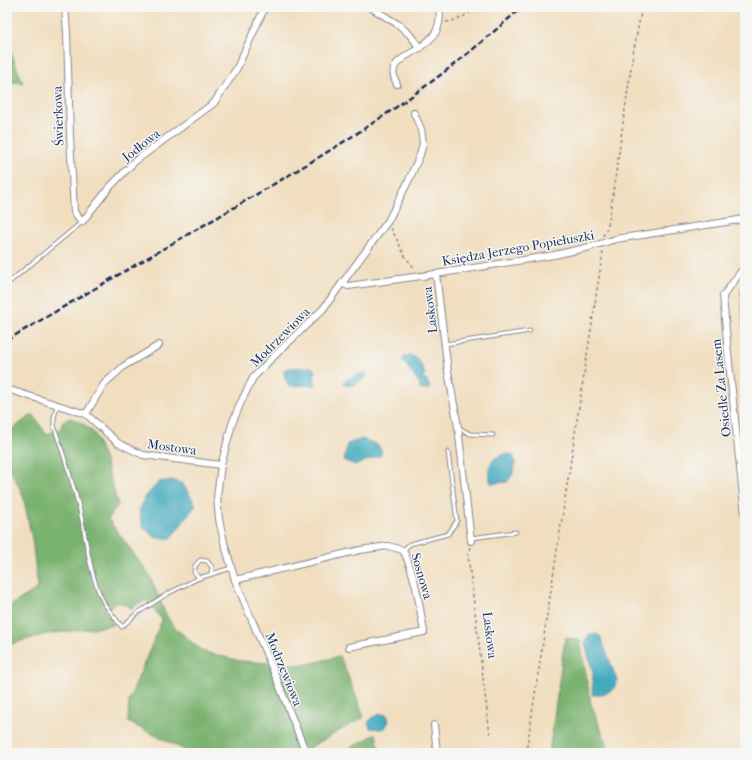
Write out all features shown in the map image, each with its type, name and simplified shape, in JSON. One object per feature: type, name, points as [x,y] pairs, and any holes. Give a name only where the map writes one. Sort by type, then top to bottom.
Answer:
[{"type":"street","name":"Świerkowa","points":[[65,7],[74,212],[82,222]]},
{"type":"street","name":"Jodłowa","points":[[82,222],[109,188],[134,162],[214,104],[237,68],[265,7]]},
{"type":"street","points":[[370,7],[399,25],[410,35],[420,48]]},
{"type":"street","points":[[397,84],[394,77],[394,69],[397,62],[420,48],[429,41],[436,32],[440,23],[439,7]]},
{"type":"street","name":"Modrzewiowa","points":[[306,753],[231,568],[219,519],[216,497],[221,465],[232,424],[253,378],[324,309],[388,220],[408,182],[420,155],[423,143],[421,129],[414,112]]},
{"type":"street","name":"Księdza Jerzego Popiełuszki","points":[[342,283],[348,286],[436,274],[554,255],[616,240],[745,219]]},
{"type":"street","name":"Osiedle Za Lasem","points":[[745,266],[723,296],[745,515]]},
{"type":"street","name":"Laskowa","points":[[436,274],[448,371],[458,427],[471,540]]},
{"type":"street","points":[[86,414],[104,384],[124,366],[159,345]]},
{"type":"street","name":"Mostowa","points":[[7,389],[86,414],[118,443],[143,455],[221,465]]},
{"type":"street","name":"Sosnowa","points":[[235,580],[360,550],[388,546],[403,550],[416,584],[424,632],[349,647]]},
{"type":"street","points":[[434,725],[437,753]]},
{"type":"lane","name":"Jodłowa","points":[[7,284],[82,222]]},
{"type":"lane","name":"Laskowa","points":[[445,344],[530,331]]},
{"type":"lane","points":[[57,405],[54,426],[85,530],[90,563],[97,588],[104,604],[122,627],[136,614],[167,594],[199,578],[231,568]]},
{"type":"lane","points":[[458,427],[470,434],[494,435]]},
{"type":"lane","points":[[403,550],[410,544],[448,534],[457,520],[448,452]]},
{"type":"lane","points":[[471,540],[516,532]]},
{"type":"lane","points":[[199,578],[194,572],[195,566],[200,560],[207,561],[212,567],[211,574]]},
{"type":"path","points":[[440,23],[455,21],[467,15],[476,7]]},
{"type":"path","points":[[526,753],[604,243],[602,236],[609,221],[633,54],[642,7]]},
{"type":"path","points":[[388,220],[405,256],[420,276]]},
{"type":"path","name":"Laskowa","points":[[471,540],[468,555],[490,735]]},
{"type":"green space","points":[[7,43],[23,83],[7,82]]},
{"type":"green space","points":[[745,285],[745,352],[741,289]]},
{"type":"green space","points":[[33,414],[46,434],[60,430],[63,421],[71,418],[84,424],[94,433],[104,458],[118,505],[108,519],[149,574],[166,615],[173,626],[202,651],[240,661],[304,665],[340,656],[364,717],[300,753],[191,753],[128,722],[129,700],[162,620],[146,600],[131,608],[119,602],[104,610],[114,625],[47,634],[7,645],[7,608],[38,588],[32,539],[23,495],[7,463],[7,433]]},
{"type":"green space","points":[[565,638],[580,640],[591,704],[610,753],[549,753]]},
{"type":"green space","points":[[376,734],[380,753],[340,753]]},
{"type":"water","points":[[410,355],[416,358],[421,365],[425,374],[421,379],[427,380],[429,389],[421,390],[419,381],[402,360],[405,356]]},
{"type":"water","points":[[312,367],[315,370],[314,378],[316,385],[289,386],[284,375],[284,370],[291,368]]},
{"type":"water","points":[[365,372],[368,376],[356,384],[348,386],[343,383],[360,373],[362,374]]},
{"type":"water","points":[[362,439],[378,445],[382,452],[380,456],[356,465],[344,461],[347,444]]},
{"type":"water","points":[[501,455],[513,455],[514,459],[515,467],[512,475],[507,482],[491,483],[489,478],[489,468],[493,460]]},
{"type":"water","points":[[172,480],[183,484],[196,505],[171,538],[156,538],[143,527],[139,511],[146,496],[159,482]]},
{"type":"water","points":[[589,634],[596,634],[600,636],[617,680],[614,689],[602,695],[592,695],[593,673],[585,643]]},
{"type":"water","points":[[380,714],[387,715],[389,721],[385,728],[370,728],[368,722]]},
{"type":"railway","points":[[7,340],[339,145],[409,98],[481,42],[522,7]]}]
